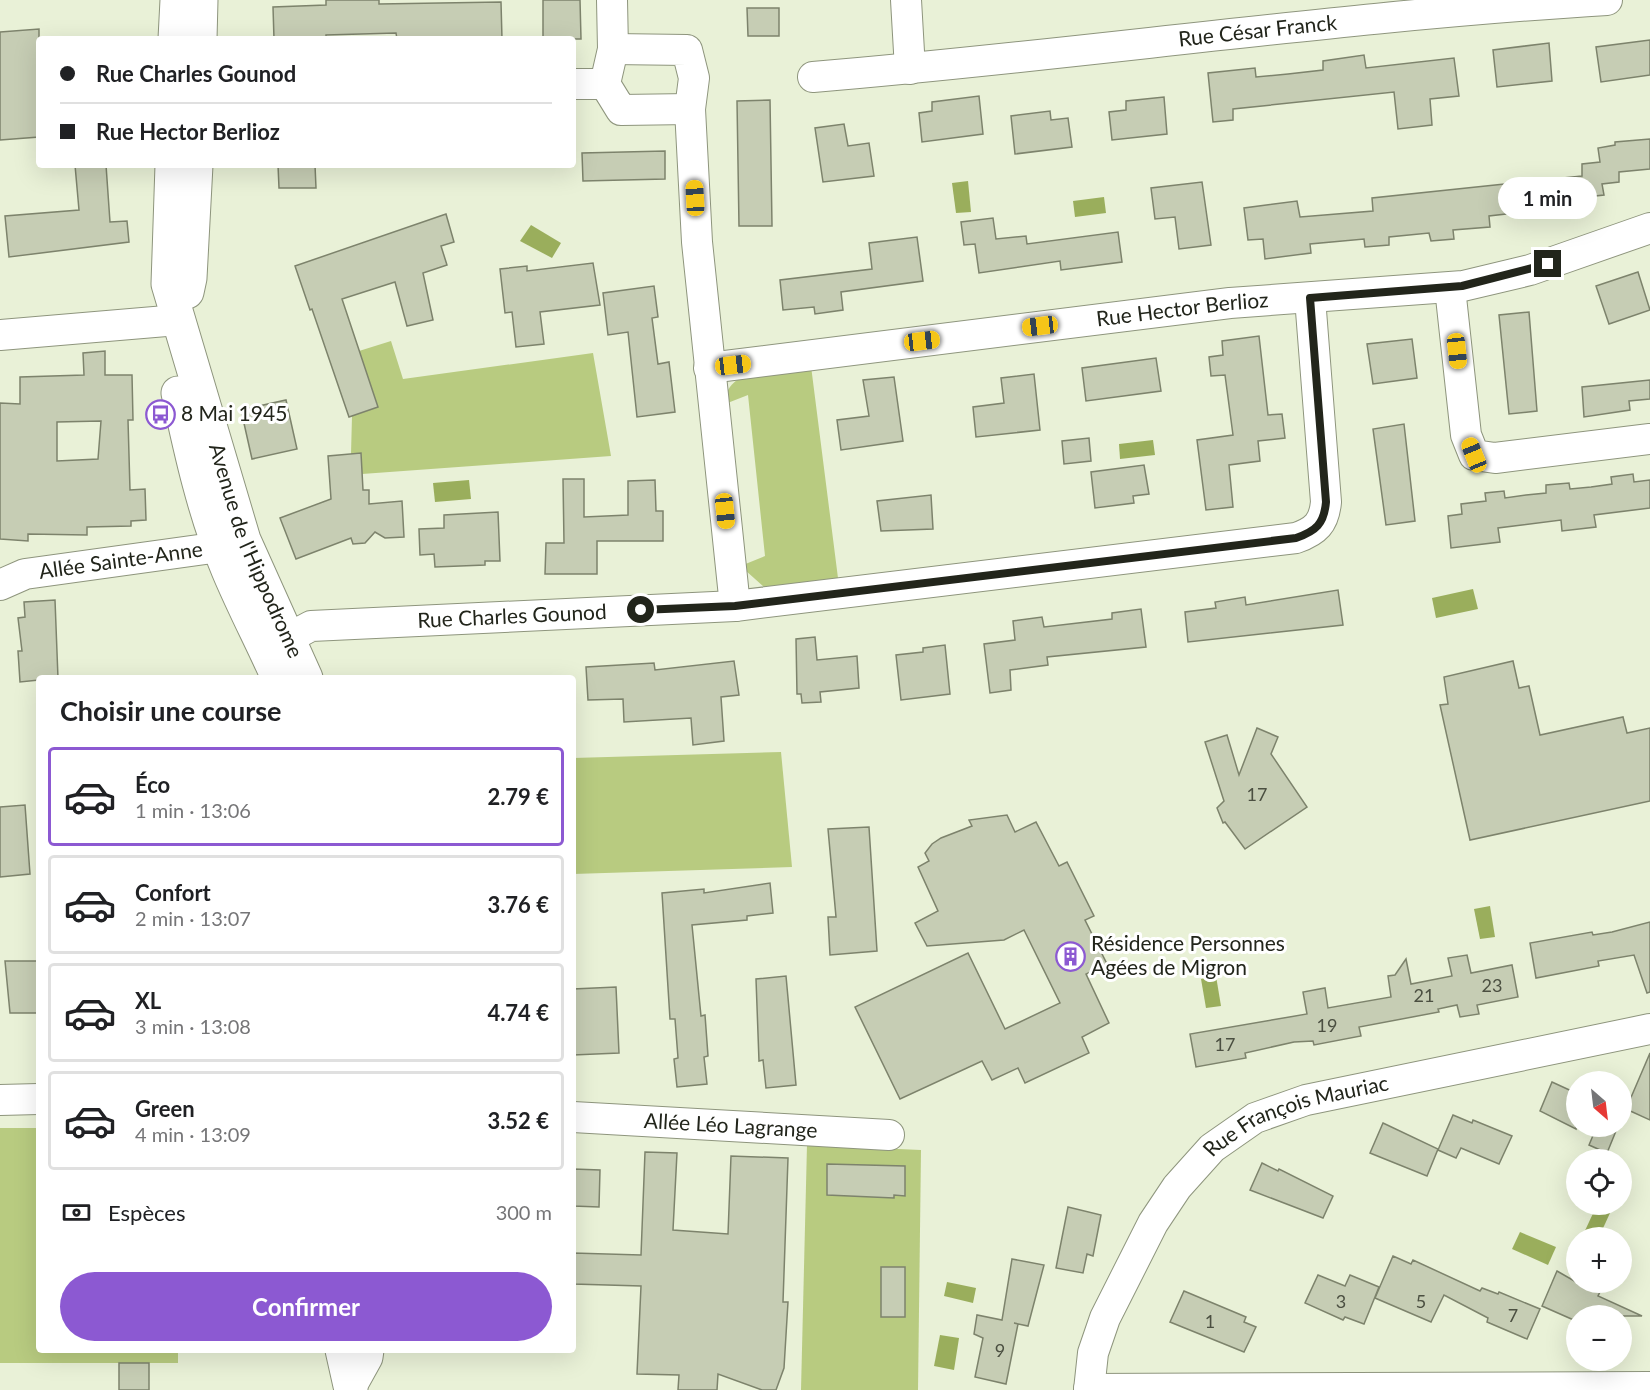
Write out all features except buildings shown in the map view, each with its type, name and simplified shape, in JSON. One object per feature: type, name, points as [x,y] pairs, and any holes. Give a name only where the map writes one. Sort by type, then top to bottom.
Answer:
[{"type":"street","points":[[176,36],[177,0]]},
{"type":"street","points":[[200,36],[201,0]]},
{"type":"street","points":[[612,0],[613,49],[605,84],[621,110],[690,109]]},
{"type":"street","points":[[906,0],[910,69]]},
{"type":"street","name":"Rue César Franck","points":[[813,77],[910,69],[1460,4],[1607,0]]},
{"type":"street","points":[[613,49],[687,50],[694,78],[690,109],[697,242],[735,606]]},
{"type":"street","points":[[576,84],[605,84]]},
{"type":"street","name":"Avenue de l'Hippodrome","points":[[171,168],[168,284],[232,543],[278,656],[302,675]]},
{"type":"street","points":[[0,336],[178,320],[190,278],[196,168]]},
{"type":"street","name":"Rue Hector Berlioz","points":[[709,368],[1230,303],[1450,288],[1530,270],[1650,228]]},
{"type":"street","points":[[1450,288],[1466,435],[1474,455],[1496,458],[1650,439]]},
{"type":"street","name":"Rue Charles Gounod","points":[[278,656],[311,626],[735,606],[1284,540],[1309,533],[1319,526],[1325,516],[1326,502],[1310,298]]},
{"type":"street","name":"Allée Sainte-Anne","points":[[0,585],[26,574],[232,543]]},
{"type":"street","name":"Rue François Mauriac","points":[[1089,1389],[1093,1353],[1106,1318],[1153,1223],[1177,1187],[1212,1148],[1255,1118],[1306,1100],[1650,1029]]},
{"type":"street","points":[[0,1100],[36,1099]]},
{"type":"street","name":"Allée Léo Lagrange","points":[[576,1117],[889,1135]]},
{"type":"street","points":[[342,1353],[351,1387]]},
{"type":"street","points":[[351,1387],[367,1353]]},
{"type":"street","points":[[1089,1389],[1650,1388]]},
{"type":"shaded area","points":[[968,181],[971,212],[956,213],[952,183]]},
{"type":"shaded area","points":[[1104,197],[1106,213],[1075,217],[1073,201]]},
{"type":"shaded area","points":[[531,225],[561,243],[552,258],[520,241]]},
{"type":"shaded area","points":[[391,341],[403,379],[593,353],[611,456],[362,474],[361,453],[351,454],[352,416],[378,407],[359,351]]},
{"type":"shaded area","points":[[811,366],[838,578],[764,587],[745,570],[743,565],[765,556],[748,395],[725,404],[728,391],[734,382],[745,376],[771,369]]},
{"type":"shaded area","points":[[1153,440],[1155,455],[1120,459],[1119,444]]},
{"type":"shaded area","points":[[469,480],[471,499],[435,502],[433,483]]},
{"type":"shaded area","points":[[1473,589],[1478,609],[1436,618],[1432,598]]},
{"type":"shaded area","points":[[781,752],[792,867],[576,874],[576,758]]},
{"type":"shaded area","points":[[1490,906],[1495,937],[1480,939],[1474,909]]},
{"type":"shaded area","points":[[1216,976],[1221,1006],[1206,1008],[1201,979]]},
{"type":"shaded area","points":[[0,1128],[36,1128],[36,1353],[178,1353],[178,1363],[0,1363]]},
{"type":"shaded area","points":[[807,1145],[921,1150],[918,1390],[801,1390]]},
{"type":"shaded area","points":[[1592,1215],[1609,1215],[1604,1227],[1587,1227]]},
{"type":"shaded area","points":[[1520,1232],[1556,1247],[1548,1265],[1512,1249]]},
{"type":"shaded area","points":[[947,1282],[976,1288],[973,1303],[944,1296]]},
{"type":"shaded area","points":[[940,1335],[959,1338],[954,1370],[934,1366]]},
{"type":"place","name":"8 Mai 1945","points":[[160,414]]},
{"type":"place","name":"Résidence Personnes Agées de Migron","points":[[1070,956]]},
{"type":"route","points":[[641,610],[735,606],[1296,538],[1319,526],[1325,516],[1326,502],[1312,348],[1310,298],[1462,286],[1548,264]]}]
